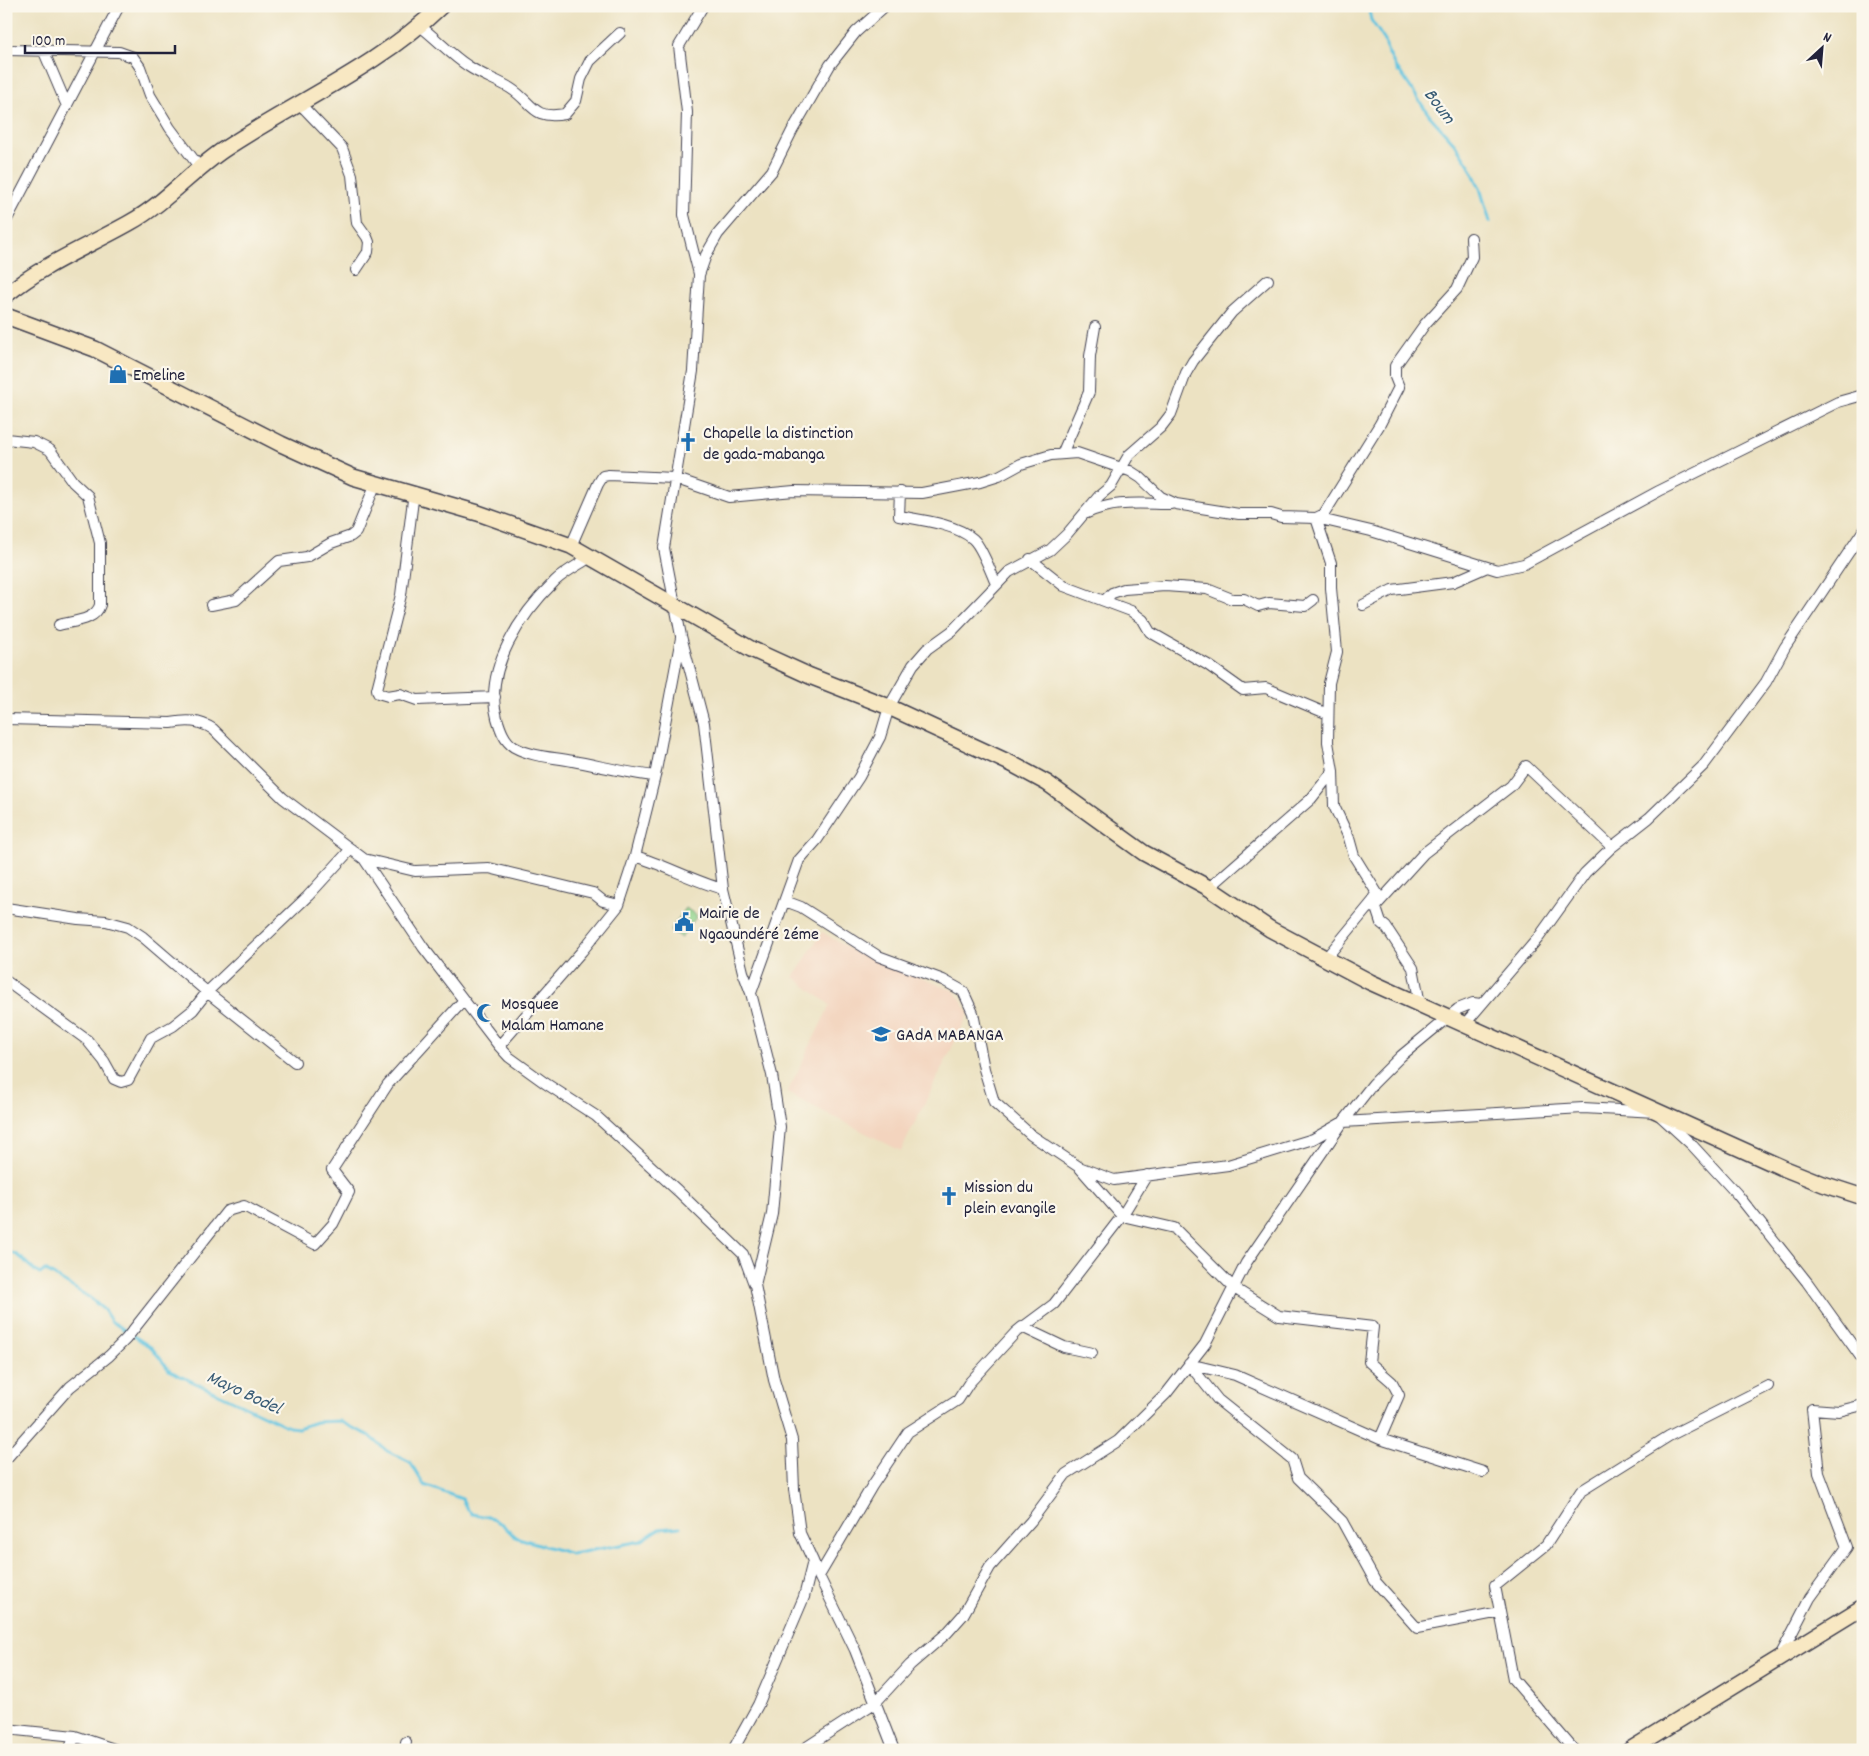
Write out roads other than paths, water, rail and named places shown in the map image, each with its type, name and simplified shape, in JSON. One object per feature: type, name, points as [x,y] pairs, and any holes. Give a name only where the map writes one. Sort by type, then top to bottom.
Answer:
[{"type":"street","points":[[6,221],[96,53],[119,6]]},
{"type":"street","points":[[6,294],[61,259],[132,222],[229,146],[348,75],[420,26],[442,6]]},
{"type":"street","points":[[699,275],[684,215],[687,112],[679,46],[703,6]]},
{"type":"street","points":[[755,1285],[772,1214],[780,1127],[772,1074],[751,994],[742,972],[724,889],[704,723],[681,636],[664,548],[693,371],[699,275],[706,256],[718,234],[772,171],[792,131],[830,65],[856,32],[885,6]]},
{"type":"street","points":[[420,26],[467,66],[507,86],[523,98],[530,108],[549,117],[565,114],[576,101],[581,79],[590,62],[620,33]]},
{"type":"street","points":[[6,50],[119,52],[133,57],[140,67],[150,95],[170,128],[200,168]]},
{"type":"street","points":[[44,52],[67,106]]},
{"type":"street","points":[[300,104],[342,148],[352,174],[357,224],[367,236],[369,242],[368,252],[356,270]]},
{"type":"street","points":[[1316,518],[1324,514],[1380,424],[1398,387],[1395,377],[1395,366],[1425,324],[1458,289],[1472,257],[1471,238]]},
{"type":"street","points":[[751,994],[800,860],[816,840],[859,776],[880,737],[889,707],[913,665],[927,649],[952,631],[976,608],[1009,572],[1050,550],[1111,486],[1129,455],[1161,427],[1171,414],[1186,373],[1193,361],[1232,312],[1268,280]]},
{"type":"street","points":[[6,316],[95,349],[281,444],[353,477],[414,492],[520,526],[571,546],[751,649],[810,676],[889,707],[1012,764],[1047,783],[1144,853],[1209,888],[1270,929],[1326,958],[1449,1018],[1656,1112],[1823,1184],[1863,1197]]},
{"type":"street","points":[[1062,454],[1089,392],[1090,356],[1095,327]]},
{"type":"street","points":[[1084,515],[1113,504],[1132,502],[1176,504],[1239,514],[1316,518],[1371,531],[1485,568],[1497,570],[1524,564],[1659,491],[1838,402],[1863,396]]},
{"type":"street","points":[[6,438],[34,442],[50,450],[73,482],[88,496],[97,525],[102,556],[100,605],[93,616],[59,625]]},
{"type":"street","points":[[571,546],[602,476],[609,475],[674,478],[729,497],[794,490],[922,493],[980,482],[1000,476],[1021,464],[1051,455],[1077,453],[1141,478],[1161,497],[1176,504]]},
{"type":"street","points":[[211,605],[236,600],[279,561],[307,557],[331,543],[351,536],[356,532],[376,483]]},
{"type":"street","points":[[414,492],[401,596],[385,653],[377,689],[378,693],[388,696],[400,694],[417,700],[495,698]]},
{"type":"street","points":[[900,492],[899,516],[943,524],[974,540],[990,568],[996,584]]},
{"type":"street","points":[[1316,518],[1331,563],[1337,652],[1329,683],[1328,714],[1328,742],[1333,771],[1334,806],[1349,838],[1354,856],[1377,893],[1374,905],[1381,923],[1386,927],[1413,968],[1420,1004]]},
{"type":"street","points":[[1464,1025],[1539,937],[1585,873],[1612,847],[1649,818],[1704,764],[1766,682],[1785,647],[1863,531]]},
{"type":"street","points":[[590,558],[556,580],[518,625],[504,652],[495,683],[495,710],[501,732],[513,746],[534,755],[655,776]]},
{"type":"street","points":[[1030,560],[1064,586],[1131,611],[1143,620],[1150,632],[1208,665],[1243,690],[1266,688],[1328,714]]},
{"type":"street","points":[[1363,605],[1392,590],[1453,582],[1485,568]]},
{"type":"street","points":[[1105,600],[1112,593],[1124,588],[1166,586],[1207,589],[1232,599],[1244,599],[1258,606],[1270,603],[1305,606],[1313,600]]},
{"type":"street","points":[[499,1046],[582,951],[619,905],[635,856],[655,776],[681,636]]},
{"type":"street","points":[[6,719],[171,723],[191,720],[205,724],[232,746],[283,798],[364,859],[422,947],[463,1001],[510,1057],[545,1083],[596,1116],[743,1254],[755,1285],[774,1380],[792,1440],[794,1489],[800,1533],[856,1650],[894,1750]]},
{"type":"street","points":[[1326,958],[1424,853],[1511,786],[1526,766],[1612,847]]},
{"type":"street","points":[[1209,888],[1311,799],[1333,771]]},
{"type":"street","points":[[6,981],[87,1040],[104,1061],[114,1079],[121,1082],[128,1080],[150,1038],[173,1026],[193,1010],[207,992],[308,896],[351,849]]},
{"type":"street","points":[[635,856],[662,864],[678,873],[724,889]]},
{"type":"street","points":[[364,859],[415,871],[489,868],[507,871],[593,893],[603,901],[619,905]]},
{"type":"street","points":[[784,901],[801,907],[878,956],[943,980],[962,991],[973,1013],[984,1069],[994,1102],[1030,1135],[1079,1167],[1114,1180],[1228,1165],[1313,1139],[1342,1122],[1583,1108],[1656,1112],[1692,1145],[1737,1194],[1807,1282],[1863,1360]]},
{"type":"street","points":[[6,908],[78,920],[106,921],[128,928],[143,937],[207,992],[295,1062]]},
{"type":"street","points":[[6,1459],[70,1387],[126,1340],[226,1211],[244,1206],[315,1244],[333,1224],[349,1192],[332,1170],[388,1084],[463,1001]]},
{"type":"street","points":[[804,1749],[876,1702],[896,1679],[947,1633],[963,1615],[990,1567],[1031,1521],[1066,1474],[1118,1441],[1166,1394],[1205,1344],[1262,1240],[1342,1122],[1373,1084],[1401,1056],[1466,1004],[1481,1004]]},
{"type":"street","points":[[1079,1167],[1122,1216],[1174,1228],[1234,1288],[1279,1316],[1373,1327],[1369,1362],[1392,1382],[1399,1395],[1380,1439]]},
{"type":"street","points":[[1016,1332],[1054,1304],[1122,1216],[1147,1175]]},
{"type":"street","points":[[819,1576],[872,1486],[908,1432],[958,1400],[969,1383],[1022,1327],[1064,1347],[1092,1353]]},
{"type":"street","points":[[1189,1364],[1235,1375],[1380,1439],[1483,1472]]},
{"type":"street","points":[[1189,1364],[1218,1400],[1292,1459],[1298,1478],[1342,1521],[1375,1581],[1417,1628],[1500,1612]]},
{"type":"street","points":[[1574,1750],[1513,1679],[1495,1586],[1546,1545],[1580,1491],[1669,1436],[1768,1386]]},
{"type":"street","points":[[1779,1658],[1810,1598],[1847,1547],[1819,1473],[1812,1409],[1839,1411],[1863,1405]]},
{"type":"street","points":[[733,1750],[762,1696],[804,1597],[813,1561]]},
{"type":"street","points":[[1630,1750],[1863,1607]]},
{"type":"street","points":[[6,1730],[75,1736],[117,1750]]},
{"type":"street","points":[[69,1750],[75,1736]]},
{"type":"waterway","name":"Boum","points":[[1368,6],[1371,20],[1385,41],[1387,50],[1398,72],[1398,69],[1429,115],[1455,144],[1469,165],[1480,188],[1490,222]]},
{"type":"waterway","name":"Mayo Bodel","points":[[6,1253],[16,1254],[36,1272],[40,1274],[45,1270],[90,1298],[104,1310],[111,1321],[152,1348],[170,1371],[289,1427],[298,1428],[316,1422],[339,1421],[370,1436],[387,1451],[410,1462],[424,1485],[462,1499],[472,1514],[488,1517],[502,1524],[515,1537],[572,1554],[641,1541],[659,1529],[680,1527]]},
{"type":"place","name":"Emeline","points":[[118,374]]},
{"type":"place","name":"Chapelle la distinction de gada-mabanga","points":[[688,442]]},
{"type":"place","name":"Mairie de Ngaoundéré 2éme","points":[[684,922]]},
{"type":"place","name":"Mosquee Malam Hamane","points":[[486,1013]]},
{"type":"place","name":"GAdA MABANGA","points":[[881,1034]]},
{"type":"place","name":"Mission du plein evangile","points":[[949,1196]]}]
